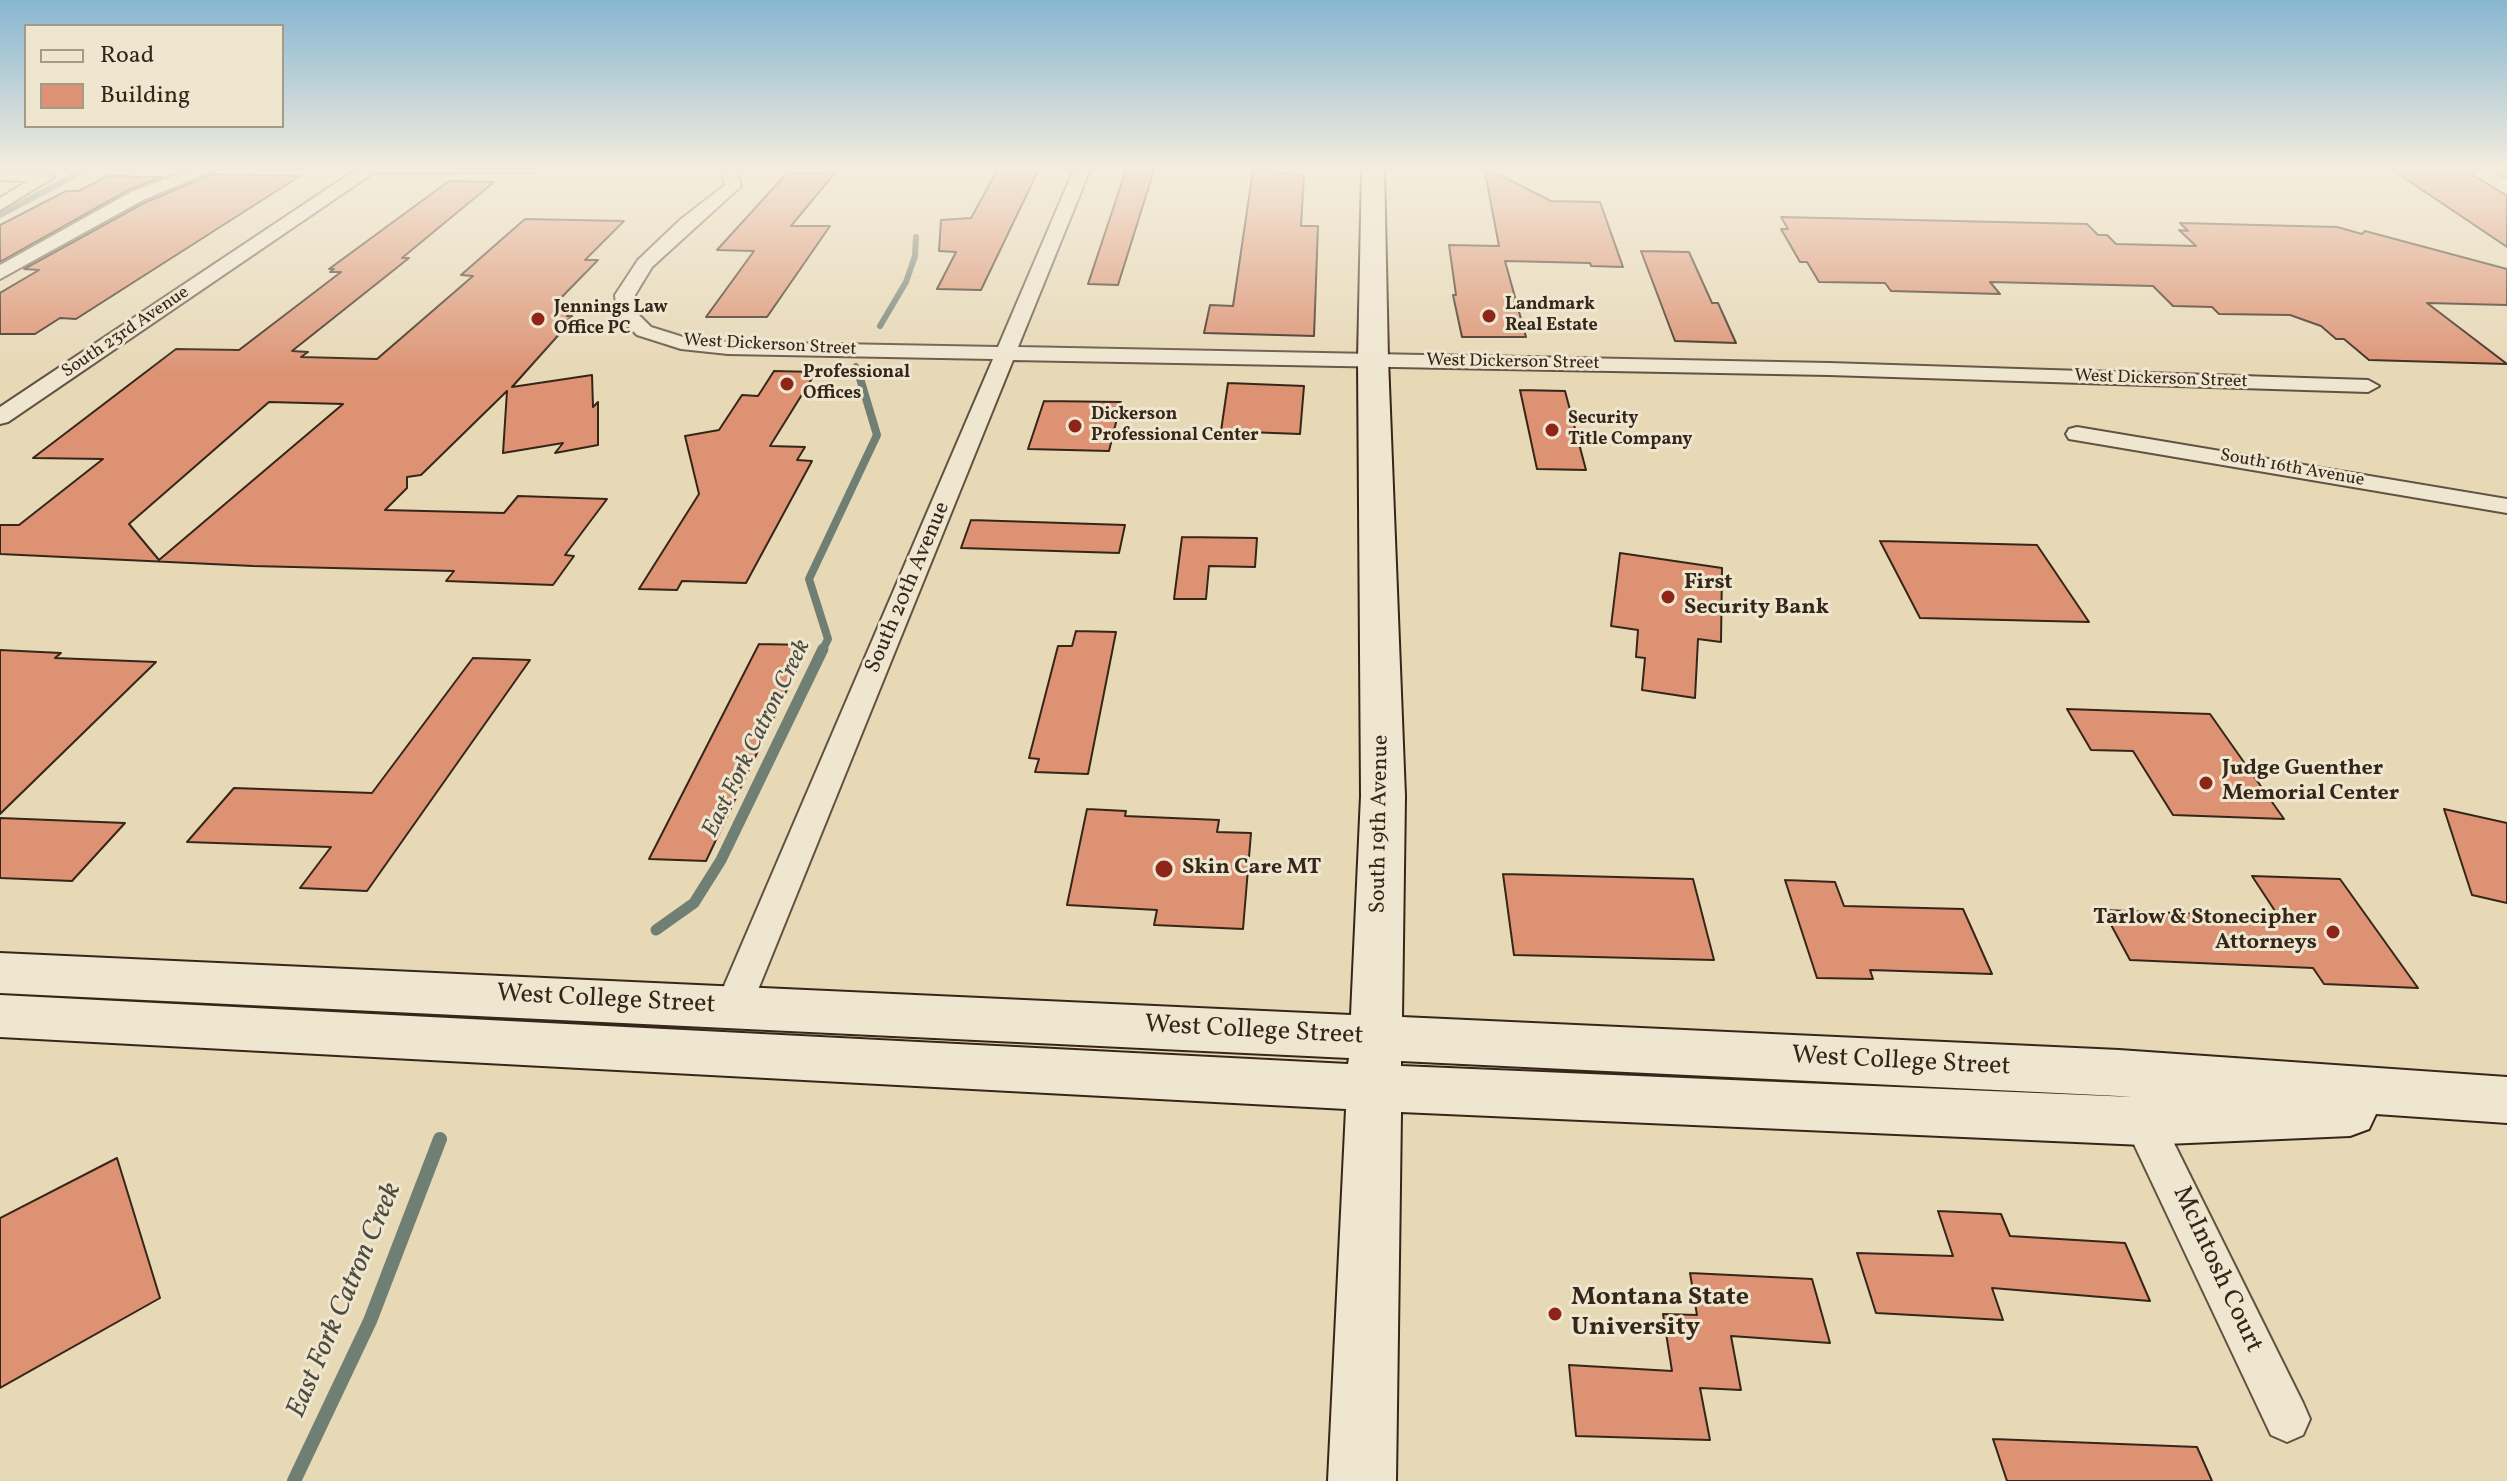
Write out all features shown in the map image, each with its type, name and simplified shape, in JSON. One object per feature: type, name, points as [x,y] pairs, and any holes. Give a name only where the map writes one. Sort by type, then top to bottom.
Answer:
[{"type":"main road","name":"South 19th Avenue","points":[[1362,1481],[1383,796],[1373,236]]},
{"type":"main road","name":"West College Street","points":[[0,973],[733,1007],[1377,1063],[2143,1121],[2507,1103]]},
{"type":"main road","name":"West College Street","points":[[0,1016],[1377,1063],[2119,1073],[2507,1103]]},
{"type":"street","points":[[0,273],[66,236]]},
{"type":"street","name":"South 23rd Avenue","points":[[0,417],[269,236]]},
{"type":"street","name":"West Dickerson Street","points":[[674,236],[645,264],[625,295],[627,315],[644,331],[659,338],[728,348],[1373,359],[2368,386]]},
{"type":"street","name":"South 20th Avenue","points":[[733,1007],[1054,236]]},
{"type":"street","name":"South 16th Avenue","points":[[2077,434],[2507,506]]},
{"type":"street","name":"McIntosh Court","points":[[2143,1121],[2287,1419]]},
{"type":"building","points":[[0,236],[46,236],[0,262]]},
{"type":"building","points":[[84,236],[206,236],[76,319],[60,318],[35,334],[0,334],[0,293],[39,270],[24,269]]},
{"type":"building","points":[[374,236],[428,236],[402,258],[409,258],[292,351],[308,352],[301,357],[377,359],[473,276],[461,275],[505,236],[609,236],[585,260],[598,260],[555,304],[575,305],[567,316],[572,316],[567,321],[571,321],[512,387],[592,375],[593,407],[598,402],[598,445],[555,453],[563,443],[503,453],[507,391],[421,475],[407,477],[407,488],[385,510],[504,513],[518,496],[607,499],[565,555],[574,556],[553,585],[446,581],[454,571],[253,566],[0,554],[0,525],[19,525],[103,459],[33,458],[176,349],[239,350],[341,272],[330,272],[334,269],[329,269]],"holes":[[[269,402],[343,404],[159,560],[129,524]]]},
{"type":"building","points":[[730,236],[823,236],[767,317],[706,317],[754,251],[717,250]]},
{"type":"building","points":[[940,236],[1007,236],[981,290],[937,289],[956,252],[939,251]]},
{"type":"building","points":[[1104,236],[1133,236],[1118,285],[1088,284]]},
{"type":"building","points":[[1243,236],[1318,236],[1314,336],[1204,333],[1210,305],[1233,306]]},
{"type":"building","points":[[1497,236],[1612,236],[1623,267],[1505,261],[1526,337],[1462,337],[1453,295],[1456,295],[1449,245],[1499,246]]},
{"type":"building","points":[[1785,236],[2108,236],[2116,244],[2196,246],[2185,236],[2384,236],[2507,269],[2507,305],[2427,303],[2507,364],[2369,360],[2344,339],[2336,339],[2321,326],[2290,315],[2219,314],[2212,307],[2173,306],[2153,286],[1990,282],[2000,294],[1891,291],[1885,283],[1819,282],[1807,262],[1800,262]]},
{"type":"building","points":[[2491,236],[2507,236],[2507,247]]},
{"type":"building","points":[[1641,251],[1689,252],[1712,303],[1718,303],[1736,343],[1675,341]]},
{"type":"building","points":[[774,371],[816,372],[770,446],[805,447],[797,460],[812,461],[746,583],[682,581],[677,590],[639,589],[699,494],[685,436],[719,430],[742,395],[758,396]]},
{"type":"building","name":"Dickerson Professional Center","points":[[1228,383],[1304,386],[1300,434],[1221,431]]},
{"type":"building","name":"Security Title Company","points":[[1520,390],[1565,391],[1586,470],[1537,469]]},
{"type":"building","name":"Dickerson Professional Center","points":[[1044,401],[1121,402],[1109,451],[1028,449]]},
{"type":"building","points":[[971,520],[1125,525],[1119,553],[961,548]]},
{"type":"building","points":[[1182,537],[1257,538],[1255,567],[1209,566],[1206,599],[1174,599]]},
{"type":"building","points":[[1880,541],[2037,545],[2089,622],[1920,618]]},
{"type":"building","name":"First Security Bank","points":[[1620,553],[1722,568],[1721,642],[1698,639],[1695,698],[1642,690],[1645,658],[1636,657],[1638,630],[1611,626]]},
{"type":"building","points":[[1076,631],[1116,632],[1088,774],[1035,772],[1039,759],[1029,758],[1058,646],[1072,646]]},
{"type":"building","points":[[759,644],[808,645],[706,861],[649,859]]},
{"type":"building","points":[[0,650],[61,653],[55,658],[156,662],[0,814]]},
{"type":"building","points":[[473,658],[530,660],[367,891],[300,888],[331,847],[187,842],[234,788],[372,793]]},
{"type":"building","name":"Judge Guenther Memorial Center","points":[[2067,709],[2210,714],[2284,819],[2173,815],[2133,751],[2091,750]]},
{"type":"building","points":[[1087,809],[1126,811],[1125,816],[1219,820],[1217,832],[1251,833],[1243,929],[1154,925],[1157,910],[1067,905]]},
{"type":"building","points":[[2444,809],[2507,823],[2507,903],[2472,895]]},
{"type":"building","points":[[0,818],[125,823],[72,881],[0,878]]},
{"type":"building","points":[[1503,874],[1693,879],[1714,960],[1514,955]]},
{"type":"building","points":[[2252,876],[2340,879],[2418,988],[2324,984],[2313,968],[2130,960],[2103,910],[2279,917]]},
{"type":"building","points":[[1785,880],[1835,882],[1844,906],[1963,909],[1992,974],[1870,970],[1873,979],[1817,978]]},
{"type":"building","points":[[117,1158],[160,1298],[0,1388],[0,1218]]},
{"type":"building","points":[[1938,1211],[2001,1214],[2010,1236],[2125,1243],[2150,1301],[1992,1288],[2003,1320],[1876,1313],[1857,1253],[1953,1256]]},
{"type":"building","points":[[1690,1273],[1812,1279],[1830,1343],[1731,1336],[1741,1390],[1700,1388],[1710,1440],[1576,1436],[1569,1365],[1672,1371],[1663,1314],[1697,1315]]},
{"type":"building","points":[[1993,1439],[2197,1447],[2212,1481],[2007,1481]]},
{"type":"waterway","name":"East Fork Catron Creek","points":[[880,326],[906,282],[915,256],[916,237]]},
{"type":"waterway","name":"East Fork Catron Creek","points":[[856,366],[859,377]]},
{"type":"waterway","name":"East Fork Catron Creek","points":[[823,649],[828,639],[809,579],[877,435],[859,375]]},
{"type":"waterway","name":"East Fork Catron Creek","points":[[656,930],[694,903],[721,860],[823,649]]},
{"type":"waterway","name":"East Fork Catron Creek","points":[[294,1481],[370,1321],[440,1139]]},
{"type":"place","name":"Landmark Real Estate","points":[[1489,316]]},
{"type":"place","name":"Jennings Law Office PC","points":[[538,319]]},
{"type":"place","name":"Professional Offices","points":[[787,384]]},
{"type":"place","name":"Dickerson Professional Center","points":[[1075,426]]},
{"type":"place","name":"Security Title Company","points":[[1552,430]]},
{"type":"place","name":"First Security Bank","points":[[1668,597]]},
{"type":"place","name":"Judge Guenther Memorial Center","points":[[2206,783]]},
{"type":"place","name":"Skin Care MT","points":[[1164,869]]},
{"type":"place","name":"Tarlow & Stonecipher Attorneys","points":[[2333,932]]},
{"type":"place","name":"Montana State University","points":[[1555,1314]]}]
